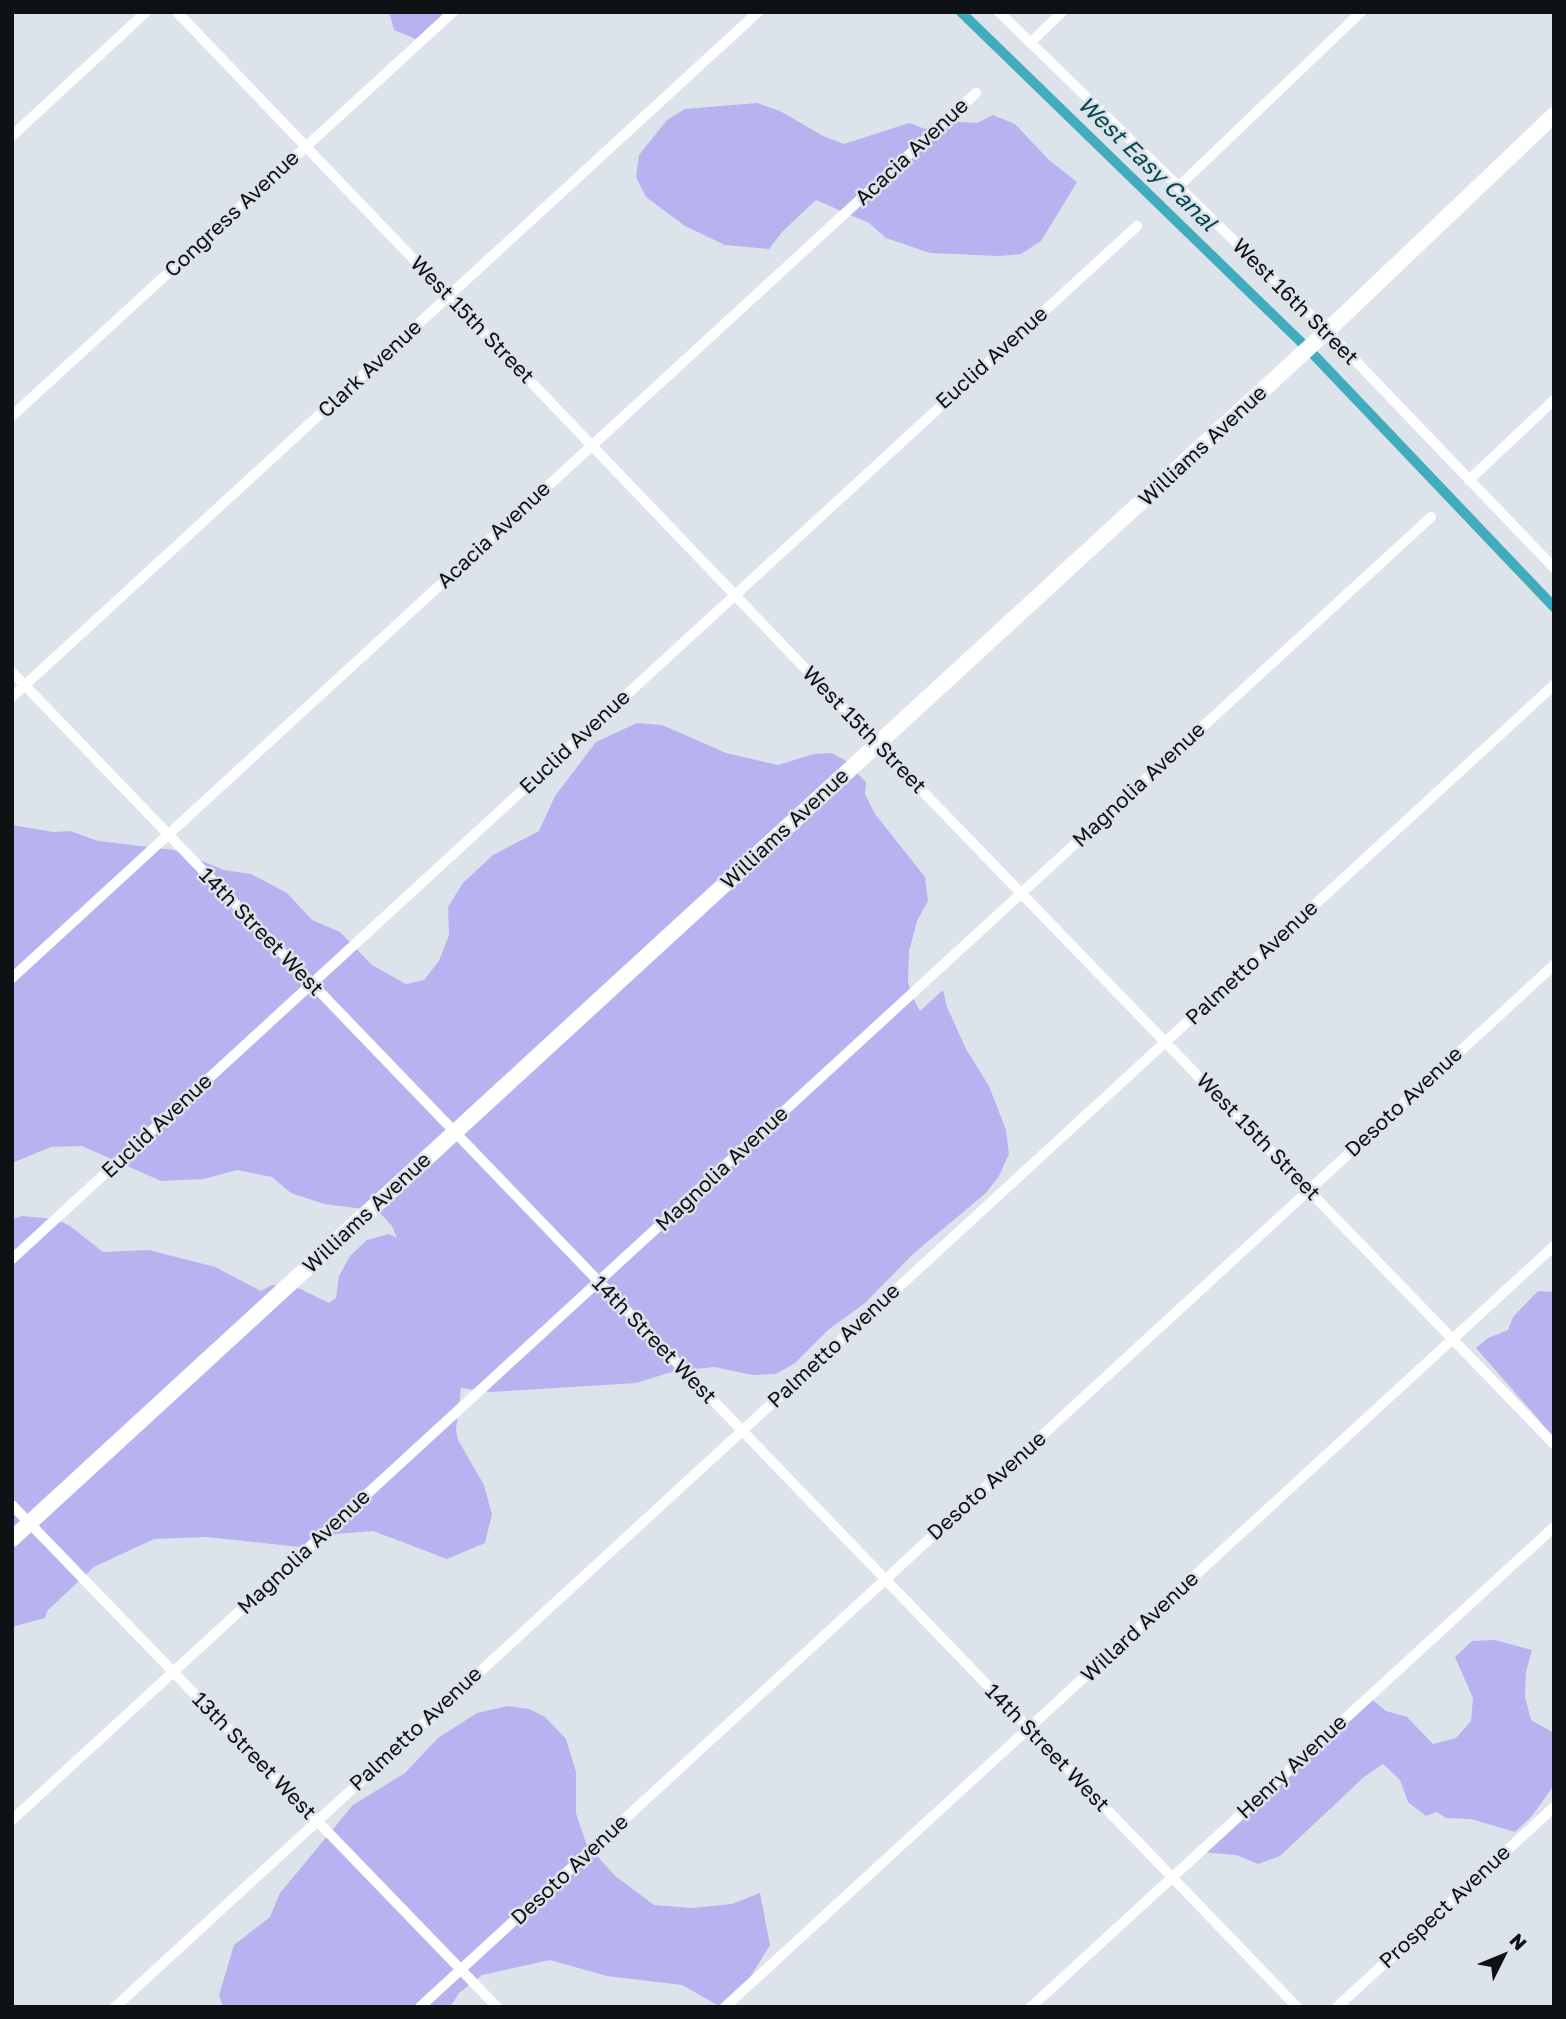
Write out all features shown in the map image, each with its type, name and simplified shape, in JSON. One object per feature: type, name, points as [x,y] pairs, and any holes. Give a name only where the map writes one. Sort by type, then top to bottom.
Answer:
[{"type":"street","points":[[12,136],[146,12]]},
{"type":"street","name":"West 15th Street","points":[[177,12],[1554,1444]]},
{"type":"street","name":"Congress Avenue","points":[[12,416],[453,12]]},
{"type":"street","name":"Clark Avenue","points":[[12,697],[758,12]]},
{"type":"street","name":"West 16th Street","points":[[999,12],[1327,331],[1554,568]]},
{"type":"street","points":[[1030,43],[1062,12]]},
{"type":"street","points":[[1178,187],[1361,12]]},
{"type":"street","name":"Acacia Avenue","points":[[12,978],[976,93]]},
{"type":"street","name":"Williams Avenue","points":[[12,1539],[1327,331],[1554,115]]},
{"type":"street","name":"Euclid Avenue","points":[[12,1259],[1137,226]]},
{"type":"street","points":[[1469,480],[1554,400]]},
{"type":"street","name":"Magnolia Avenue","points":[[12,1820],[1430,517]]},
{"type":"street","name":"14th Street West","points":[[12,672],[1297,2007]]},
{"type":"street","name":"Palmetto Avenue","points":[[115,2007],[1554,685]]},
{"type":"street","name":"Desoto Avenue","points":[[420,2007],[1554,965]]},
{"type":"street","name":"Willard Avenue","points":[[725,2007],[1554,1246]]},
{"type":"street","name":"13th Street West","points":[[12,1505],[496,2007]]},
{"type":"street","name":"Henry Avenue","points":[[1031,2007],[1554,1527]]},
{"type":"street","name":"Prospect Avenue","points":[[1337,2007],[1554,1807]]},
{"type":"shaded area","points":[[389,12],[445,12],[416,39],[394,30]]},
{"type":"shaded area","points":[[757,103],[780,111],[823,136],[844,144],[909,123],[925,129],[943,121],[977,123],[993,115],[1015,124],[1049,160],[1077,182],[1041,241],[1021,254],[999,256],[930,253],[886,238],[869,223],[816,200],[782,232],[769,249],[725,245],[685,226],[646,197],[636,177],[639,155],[667,120],[685,109]]},
{"type":"shaded area","points":[[637,723],[662,725],[726,753],[778,765],[814,754],[832,753],[848,762],[364,1209],[324,1204],[291,1193],[272,1177],[237,1170],[204,1179],[161,1181],[82,1146],[51,1147],[12,1163],[12,825],[53,832],[70,831],[98,841],[174,850],[224,870],[251,874],[287,893],[312,920],[340,932],[372,965],[406,984],[424,980],[439,961],[449,935],[448,907],[463,883],[493,855],[539,831],[555,796],[596,742]]},
{"type":"shaded area","points":[[856,772],[866,782],[865,794],[875,814],[925,877],[928,901],[917,921],[909,951],[908,981],[911,994],[920,1011],[943,990],[947,1007],[966,1049],[989,1086],[1006,1130],[1009,1154],[999,1176],[986,1193],[914,1253],[865,1303],[828,1330],[795,1363],[776,1374],[752,1375],[715,1367],[675,1371],[636,1383],[491,1392],[461,1388],[456,1430],[458,1440],[484,1485],[492,1514],[485,1543],[447,1559],[373,1531],[336,1534],[300,1547],[207,1537],[154,1539],[94,1567],[47,1611],[45,1618],[12,1627],[12,1546],[296,1287],[329,1303],[336,1298],[339,1276],[350,1256],[367,1240],[389,1234],[397,1238],[392,1226],[381,1214],[375,1213]]},
{"type":"shaded area","points":[[22,1216],[55,1219],[70,1226],[103,1252],[149,1250],[215,1267],[261,1291],[272,1285],[280,1286],[12,1532],[12,1219]]},
{"type":"shaded area","points":[[1538,1291],[1554,1292],[1554,1443],[1540,1421],[1476,1348],[1488,1338],[1508,1330],[1513,1317]]},
{"type":"shaded area","points":[[1495,1640],[1532,1650],[1526,1672],[1525,1697],[1531,1720],[1554,1733],[1554,1785],[1532,1816],[1515,1832],[1471,1819],[1446,1818],[1437,1812],[1426,1816],[1408,1802],[1400,1780],[1383,1764],[1364,1777],[1280,1856],[1258,1864],[1236,1855],[1198,1852],[1369,1697],[1386,1711],[1407,1717],[1433,1744],[1456,1738],[1471,1721],[1473,1698],[1455,1657],[1472,1641]]},
{"type":"shaded area","points":[[508,1706],[529,1709],[545,1717],[566,1739],[576,1772],[576,1813],[586,1843],[614,1875],[654,1905],[692,1908],[732,1904],[760,1893],[770,1945],[732,2007],[721,2007],[682,1985],[607,1976],[550,1960],[482,1975],[459,1993],[450,2007],[223,2007],[219,1995],[234,1945],[270,1917],[280,1893],[353,1805],[405,1773],[438,1738],[477,1713]]},
{"type":"waterway","name":"West Easy Canal","points":[[961,12],[1304,345]]},
{"type":"waterway","name":"West Easy Canal","points":[[1314,355],[1554,607]]}]
